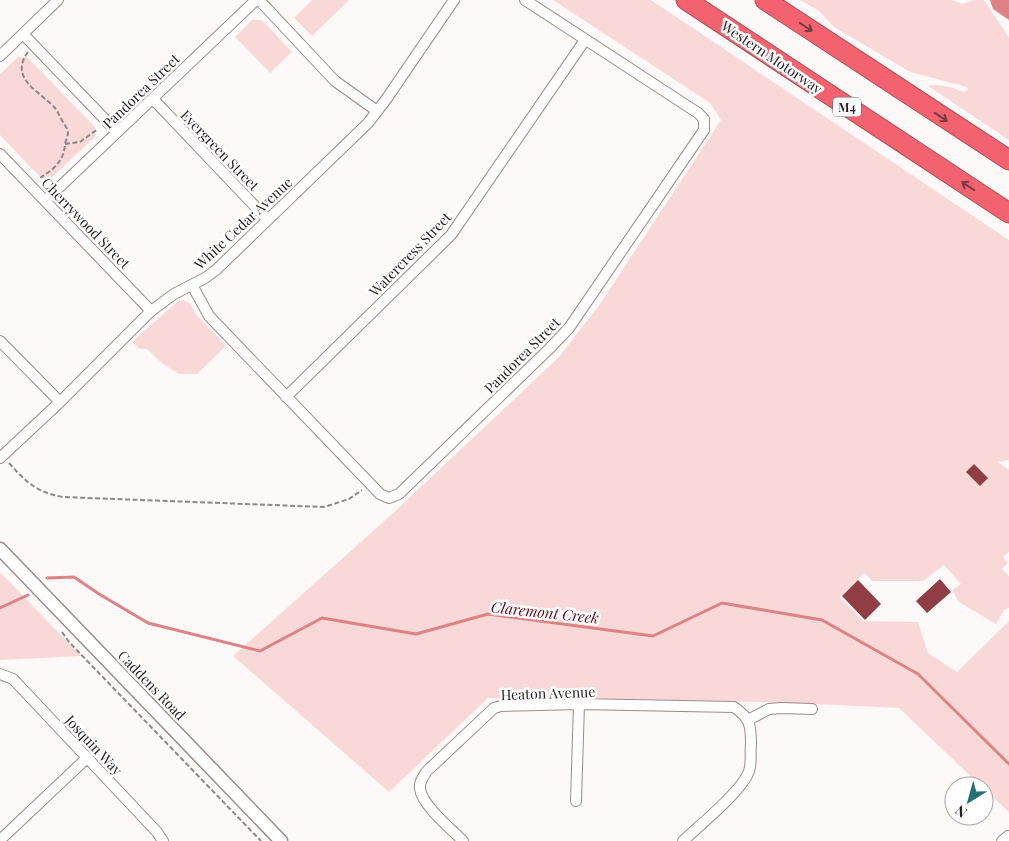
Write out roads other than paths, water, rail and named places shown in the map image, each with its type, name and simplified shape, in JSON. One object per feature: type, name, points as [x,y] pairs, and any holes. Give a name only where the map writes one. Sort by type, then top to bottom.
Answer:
[{"type":"highway","name":"Western Motorway","points":[[686,0],[1009,213]]},
{"type":"highway","points":[[766,0],[1009,160]]},
{"type":"street","points":[[0,56],[58,0]]},
{"type":"street","points":[[258,0],[335,80],[377,111]]},
{"type":"street","name":"Pandorea Street","points":[[45,201],[258,0]]},
{"type":"street","name":"White Cedar Avenue","points":[[1,457],[60,402],[151,311],[168,298],[216,270],[360,131],[377,111],[454,0]]},
{"type":"street","name":"Pandorea Street","points":[[192,285],[209,316],[369,483],[385,497],[396,496],[562,336],[575,320],[704,130],[704,119],[698,113],[525,0]]},
{"type":"street","points":[[23,34],[117,132]]},
{"type":"street","name":"Watercress Street","points":[[286,396],[450,235],[585,40]]},
{"type":"street","name":"Evergreen Street","points":[[153,99],[268,220]]},
{"type":"street","name":"Cherrywood Street","points":[[0,154],[151,311]]},
{"type":"street","points":[[0,341],[60,402]]},
{"type":"street","name":"Caddens Road","points":[[0,549],[281,841]]},
{"type":"street","name":"Josquin Way","points":[[0,674],[13,679],[88,757],[157,832],[163,841]]},
{"type":"street","points":[[576,800],[579,704]]},
{"type":"street","name":"Heaton Avenue","points":[[463,841],[422,796],[420,788],[421,779],[427,771],[494,708],[501,706],[579,704],[726,706],[734,707],[748,720]]},
{"type":"street","points":[[683,841],[745,780],[750,768],[751,728],[748,720],[769,709],[812,709]]},
{"type":"street","points":[[0,840],[88,757]]},
{"type":"waterway","name":"Claremont Creek","points":[[47,578],[74,577],[148,623],[260,651],[322,618],[416,634],[488,614],[653,636],[722,603],[822,620],[918,674],[1009,764]]},
{"type":"waterway","name":"Claremont Creek","points":[[0,608],[28,595]]}]
